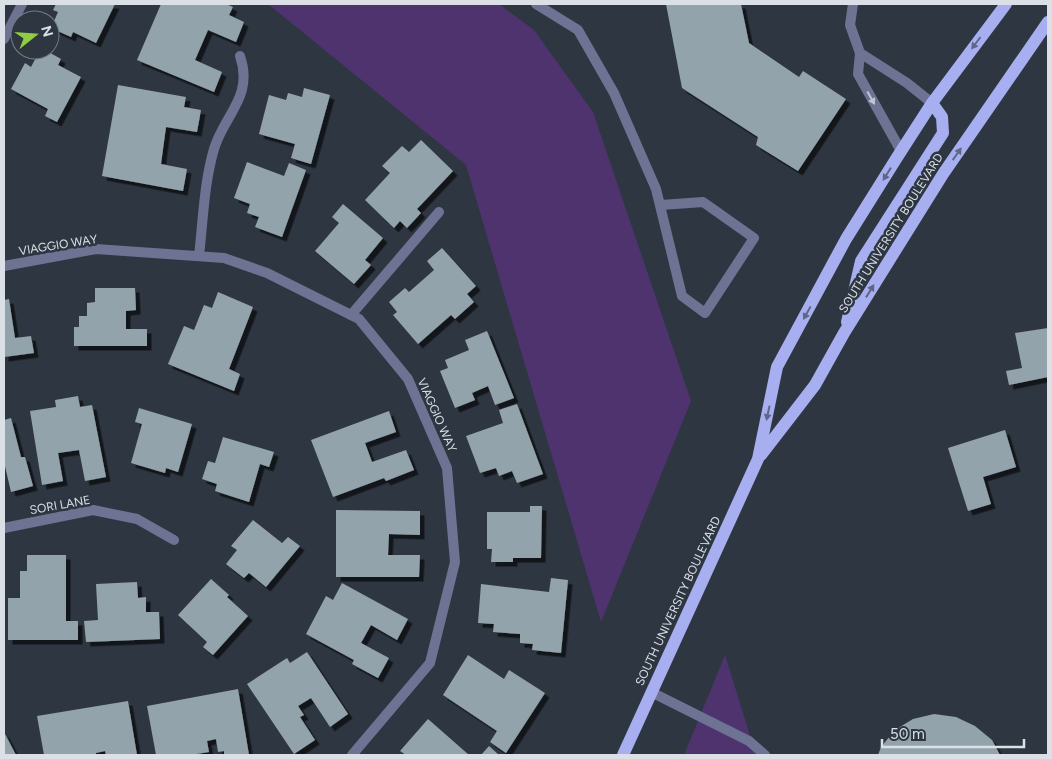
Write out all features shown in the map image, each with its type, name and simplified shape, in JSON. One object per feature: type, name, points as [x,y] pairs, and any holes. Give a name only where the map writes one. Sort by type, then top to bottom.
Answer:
[{"type":"main road","name":"SOUTH UNIVERSITY BOULEVARD","points":[[623,755],[758,459],[777,367],[846,239],[901,151],[932,104],[1006,4]]},
{"type":"main road","name":"SOUTH UNIVERSITY BOULEVARD","points":[[758,459],[815,385],[844,333],[942,174],[1048,22]]},
{"type":"main road","points":[[844,333],[861,261],[944,133],[942,117],[932,104]]},
{"type":"street","points":[[4,39],[22,4]]},
{"type":"street","points":[[536,4],[578,30],[614,93],[656,189],[682,296],[705,313],[754,238],[703,202],[661,206]]},
{"type":"street","points":[[854,4],[850,25],[860,53],[858,74],[901,151]]},
{"type":"street","points":[[860,53],[907,83],[932,104]]},
{"type":"street","points":[[199,256],[209,172],[215,148],[236,107],[242,86],[244,68],[240,56]]},
{"type":"street","points":[[351,315],[438,212]]},
{"type":"street","name":"VIAGGIO WAY","points":[[4,266],[96,249],[224,258],[267,273],[359,319],[408,380],[447,468],[455,562],[430,663],[352,755]]},
{"type":"street","name":"SORI LANE","points":[[4,528],[94,510],[137,519],[174,540]]},
{"type":"street","points":[[652,692],[749,741],[765,755]]},
{"type":"shaded area","points":[[268,4],[499,4],[534,30],[593,112],[691,401],[601,622],[466,165]]},
{"type":"shaded area","points":[[725,655],[756,755],[684,755]]},
{"type":"building","points":[[56,4],[115,4],[96,43],[73,32],[71,37],[60,32],[60,10],[53,10]]},
{"type":"building","points":[[161,4],[226,4],[233,7],[229,15],[244,22],[236,42],[208,30],[195,60],[222,72],[214,92],[137,60]]},
{"type":"building","points":[[666,4],[741,4],[749,43],[799,77],[803,71],[846,99],[798,171],[756,145],[758,137],[682,88]]},
{"type":"building","points":[[60,58],[61,59],[58,65],[81,77],[57,122],[45,116],[48,109],[11,89],[25,63],[31,67],[35,60],[60,60]]},
{"type":"building","points":[[118,85],[186,97],[184,107],[201,110],[197,132],[166,127],[161,164],[187,169],[183,191],[102,176]]},
{"type":"building","points":[[304,88],[330,95],[311,164],[291,158],[295,144],[259,134],[269,95],[286,100],[288,93],[302,97]]},
{"type":"building","points":[[421,140],[453,171],[417,209],[421,213],[407,228],[400,221],[394,228],[365,200],[390,173],[382,166],[402,146],[409,152]]},
{"type":"building","points":[[247,162],[284,176],[289,163],[306,170],[282,237],[255,227],[259,217],[247,213],[250,204],[234,198]]},
{"type":"building","points":[[343,204],[383,238],[365,260],[371,265],[354,284],[315,251],[339,223],[332,217]]},
{"type":"building","points":[[442,248],[476,286],[467,294],[474,302],[455,319],[451,315],[418,344],[393,315],[397,312],[389,302],[405,288],[409,292],[434,270],[427,261]]},
{"type":"building","points":[[95,288],[135,288],[136,310],[126,311],[126,329],[147,329],[147,346],[74,346],[74,327],[79,327],[79,316],[87,316],[87,303],[95,302]]},
{"type":"building","points":[[218,292],[253,307],[229,369],[240,374],[234,391],[168,364],[184,326],[194,330],[204,305],[212,308]]},
{"type":"building","points":[[9,299],[15,338],[31,336],[34,353],[4,357],[4,300]]},
{"type":"building","points":[[1048,328],[1048,377],[1009,385],[1006,371],[1022,368],[1015,333]]},
{"type":"building","points":[[487,331],[514,398],[495,405],[488,386],[472,393],[475,400],[455,408],[440,371],[448,368],[445,360],[469,350],[465,340]]},
{"type":"building","points":[[78,396],[80,407],[92,405],[106,477],[85,481],[79,450],[58,453],[63,481],[42,485],[30,411],[56,407],[55,400]]},
{"type":"building","points":[[517,404],[543,474],[517,483],[512,471],[499,476],[496,468],[480,473],[466,436],[503,423],[499,410]]},
{"type":"building","points":[[139,408],[192,424],[178,472],[166,468],[165,473],[131,463],[142,424],[135,422]]},
{"type":"building","points":[[389,411],[396,432],[365,443],[372,462],[406,450],[414,470],[386,481],[384,478],[333,497],[311,440]]},
{"type":"building","points":[[11,418],[21,457],[25,457],[33,486],[11,492],[4,462],[4,420]]},
{"type":"building","points":[[1005,430],[1016,467],[983,477],[991,504],[968,511],[948,448]]},
{"type":"building","points":[[223,437],[274,452],[269,467],[260,464],[249,502],[215,491],[217,484],[202,479],[208,461],[215,463]]},
{"type":"building","points":[[530,506],[542,506],[541,558],[513,558],[513,562],[491,562],[492,549],[487,549],[487,512],[530,512]]},
{"type":"building","points":[[336,510],[420,511],[420,535],[389,534],[388,555],[420,555],[419,577],[336,577]]},
{"type":"building","points":[[253,520],[282,543],[288,537],[300,546],[266,587],[249,573],[244,578],[226,564],[237,550],[231,546]]},
{"type":"building","points":[[27,555],[66,555],[66,621],[78,621],[78,640],[8,640],[8,598],[20,598],[20,571],[27,571]]},
{"type":"building","points":[[551,578],[568,580],[561,653],[532,650],[533,644],[520,643],[520,634],[493,632],[494,624],[478,623],[481,584],[549,592]]},
{"type":"building","points":[[211,579],[248,616],[213,655],[203,647],[207,642],[178,615]]},
{"type":"building","points":[[137,582],[138,598],[146,597],[146,612],[159,612],[160,639],[86,642],[84,621],[98,620],[96,584]]},
{"type":"building","points":[[342,583],[408,619],[397,640],[371,625],[361,643],[389,658],[378,678],[352,664],[354,660],[306,634],[326,596],[333,600]]},
{"type":"building","points":[[307,652],[348,714],[330,727],[311,698],[298,706],[304,715],[300,717],[315,740],[294,754],[247,684],[287,658],[290,663]]},
{"type":"building","points":[[468,655],[504,679],[509,670],[545,693],[506,753],[490,742],[497,731],[443,695]]},
{"type":"building","points":[[238,689],[249,755],[224,755],[224,751],[218,752],[216,739],[207,741],[209,752],[190,755],[156,755],[147,706]]},
{"type":"building","points":[[128,701],[137,755],[106,755],[105,751],[96,753],[96,755],[44,755],[37,716]]},
{"type":"building","points":[[934,714],[956,717],[975,726],[992,740],[1000,755],[878,755],[881,747],[895,730],[913,719]]},
{"type":"building","points":[[428,719],[469,755],[406,755],[400,751]]},
{"type":"building","points":[[4,732],[16,755],[4,755]]},
{"type":"building","points":[[489,746],[499,755],[481,755]]}]
